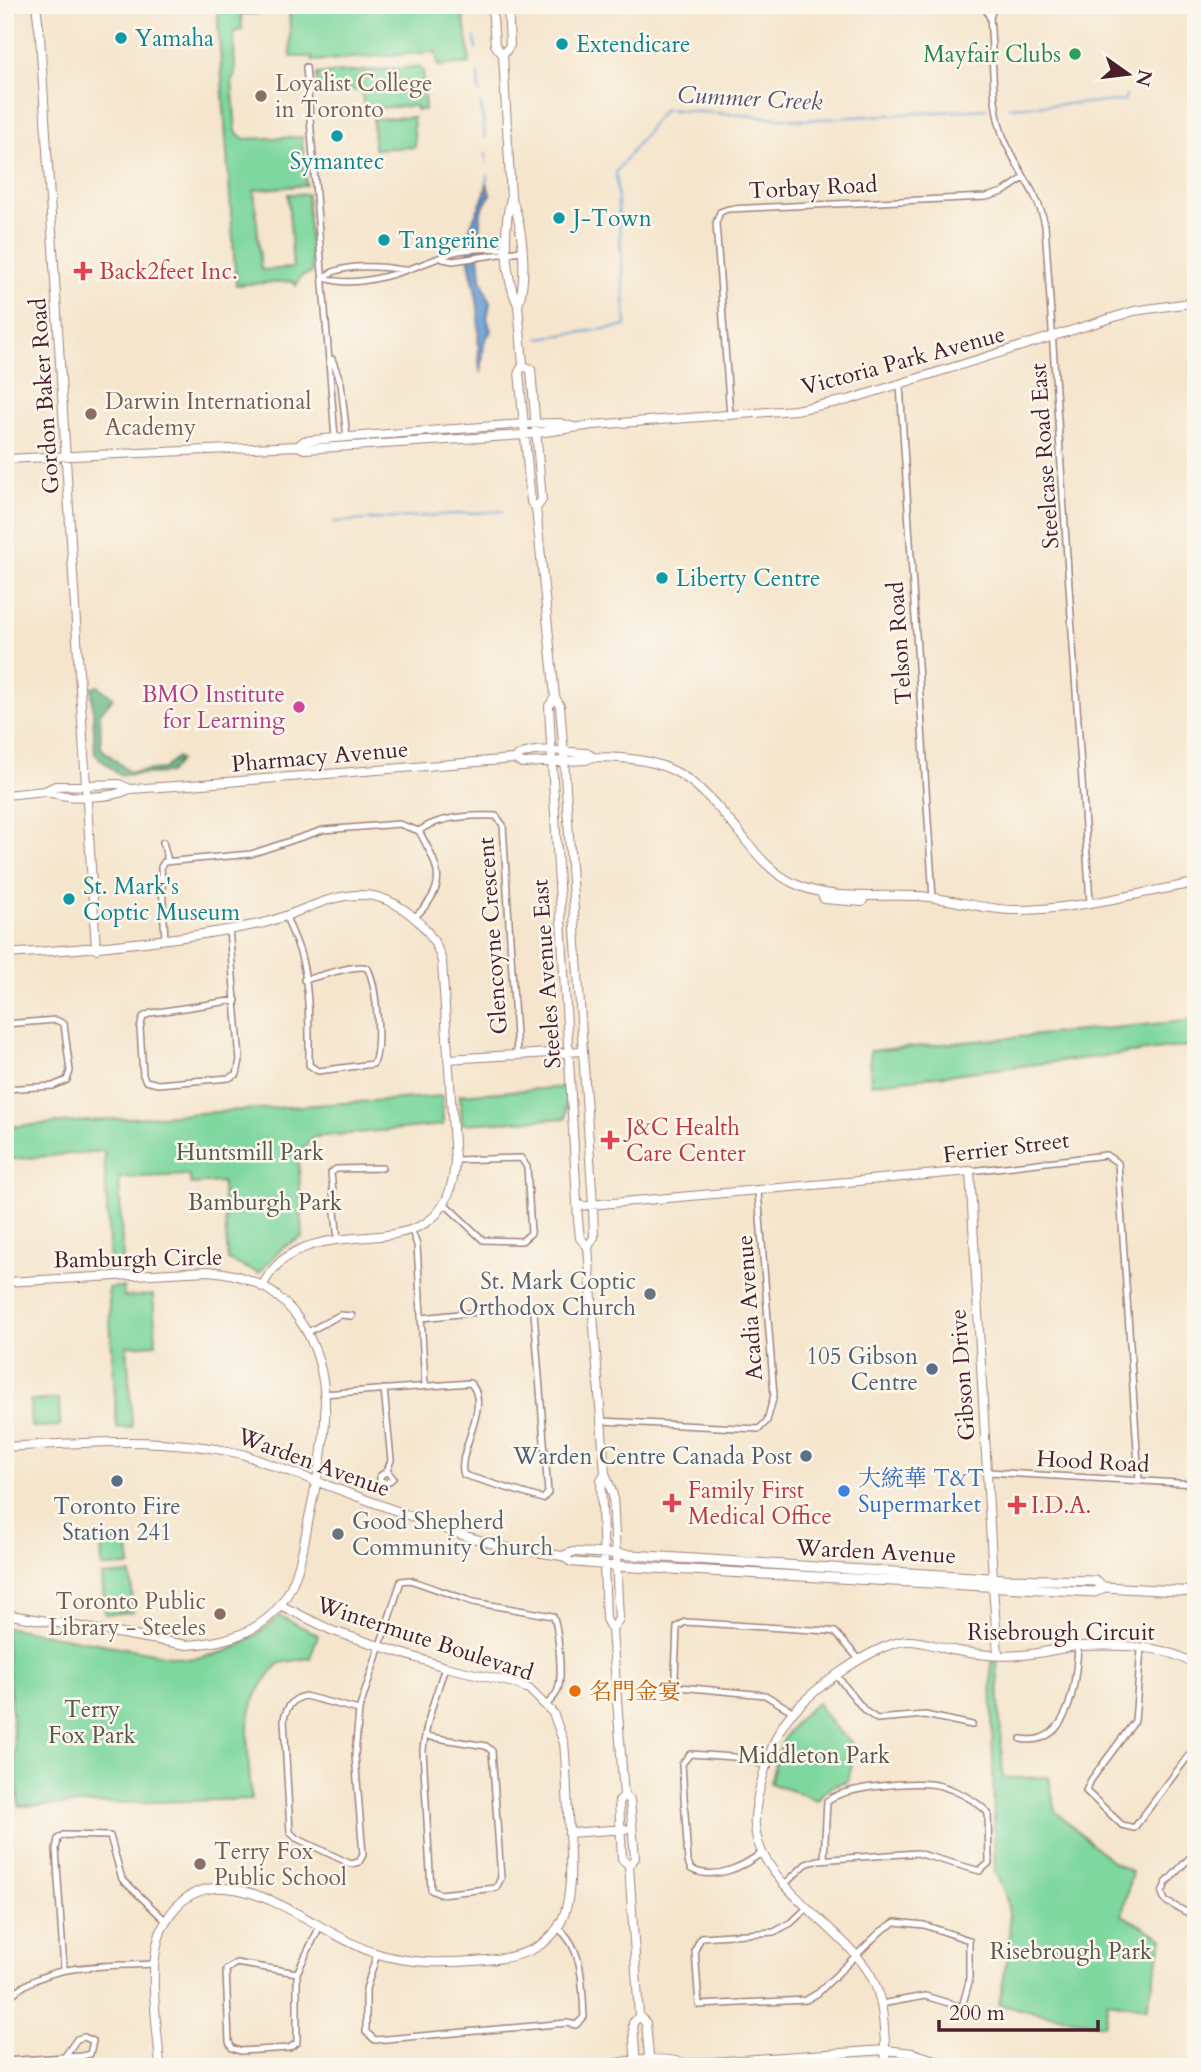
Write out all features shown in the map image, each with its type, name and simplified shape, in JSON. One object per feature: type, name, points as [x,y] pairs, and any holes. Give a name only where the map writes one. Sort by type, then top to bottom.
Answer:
[{"type":"main road","name":"Warden Avenue","points":[[616,1554],[896,1571],[1095,1592],[1104,1587],[1196,1592]]},
{"type":"main road","name":"Warden Avenue","points":[[616,1566],[890,1580],[993,1582]]},
{"type":"street","name":"Gordon Baker Road","points":[[36,5],[67,456],[96,949]]},
{"type":"street","name":"Steeles Avenue East","points":[[492,5],[495,46],[503,55]]},
{"type":"street","name":"Steeles Avenue East","points":[[508,5],[510,45],[503,55],[511,198],[507,215],[508,251],[511,290],[518,305],[523,365],[519,372],[531,502],[536,508],[555,697],[560,706],[564,757],[593,1205],[594,1237],[588,1247],[605,1473],[610,1480],[613,1495],[619,1619],[612,1630]]},
{"type":"street","name":"Steelcase Road East","points":[[984,5],[990,18],[1002,135],[1036,198],[1045,225],[1090,902]]},
{"type":"street","name":"Steelcase Road East","points":[[990,18],[994,5]]},
{"type":"street","points":[[306,67],[336,449]]},
{"type":"street","name":"Torbay Road","points":[[730,415],[716,223],[720,212],[729,209],[986,197],[1003,192],[1024,178]]},
{"type":"street","name":"Steeles Avenue East","points":[[511,198],[518,215],[524,289],[518,305]]},
{"type":"street","points":[[324,277],[332,281],[383,277],[463,251],[501,247],[508,251],[521,251]]},
{"type":"street","points":[[443,259],[502,256],[508,251]]},
{"type":"street","points":[[324,277],[332,271],[370,268],[406,270]]},
{"type":"street","name":"Victoria Park Avenue","points":[[5,459],[298,446],[304,449],[336,449],[537,434],[574,427],[730,415],[827,404],[900,385],[1134,311],[1196,302]]},
{"type":"street","points":[[328,349],[341,383],[347,448]]},
{"type":"street","name":"Steeles Avenue East","points":[[523,365],[531,370],[536,423],[542,500],[536,508]]},
{"type":"street","name":"Telson Road","points":[[900,385],[933,898]]},
{"type":"street","name":"Victoria Park Avenue","points":[[298,446],[304,441],[335,438],[536,423],[560,422],[574,427]]},
{"type":"street","name":"Steeles Avenue East","points":[[555,697],[549,706],[578,1206],[580,1238],[588,1247]]},
{"type":"street","name":"Pharmacy Avenue","points":[[5,795],[45,791],[55,786],[87,790],[119,784],[130,789],[513,759],[520,754],[586,760],[593,757],[642,758],[682,774],[703,790],[771,868],[793,883],[821,893],[864,898],[933,898],[1011,910],[1090,902],[1196,883]]},
{"type":"street","name":"Glencoyne Crescent","points":[[419,831],[432,822],[445,819],[496,816],[502,825],[517,1052]]},
{"type":"street","points":[[165,940],[161,867],[168,861],[251,854],[323,830],[399,824],[419,831],[437,868],[438,886],[432,901],[414,918]]},
{"type":"street","points":[[163,842],[168,861]]},
{"type":"street","points":[[5,954],[96,949],[165,940],[287,918],[343,896],[362,894],[388,900],[414,918],[437,948],[442,962],[455,1160],[453,1179],[444,1203],[412,1231],[309,1244],[288,1253],[273,1267],[262,1287]]},
{"type":"street","points":[[287,918],[303,961],[304,979],[309,1065],[318,1070],[373,1064],[378,1057],[375,1004],[373,982],[367,968],[357,965],[333,974],[304,979]]},
{"type":"street","points":[[229,929],[236,1000],[240,1068],[237,1074],[229,1078],[158,1084],[146,1081],[143,1075],[141,1040],[143,1017],[151,1013],[236,1000]]},
{"type":"street","points":[[5,1024],[56,1020],[64,1024],[70,1071],[67,1080],[58,1085],[5,1090]]},
{"type":"street","points":[[448,1059],[517,1052],[583,1051]]},
{"type":"street","name":"Ferrier Street","points":[[578,1206],[758,1192],[1106,1155],[1118,1163],[1139,1480]]},
{"type":"street","points":[[444,1203],[484,1240],[523,1241],[531,1233],[527,1167],[522,1158],[455,1160]]},
{"type":"street","points":[[338,1240],[332,1172],[335,1169],[382,1168]]},
{"type":"street","name":"Gibson Drive","points":[[970,1171],[998,1654]]},
{"type":"street","name":"Acadia Avenue","points":[[602,1421],[759,1429],[766,1421],[774,1395],[758,1192]]},
{"type":"street","points":[[412,1231],[417,1245],[425,1385]]},
{"type":"street","name":"Bamburgh Circle","points":[[5,1282],[207,1271],[235,1275],[262,1287],[288,1306],[308,1332],[319,1358],[324,1432],[295,1578],[280,1605],[253,1628],[211,1644],[187,1645],[5,1614]]},
{"type":"street","points":[[323,1394],[466,1382],[475,1388],[475,1422],[461,1466],[464,1475],[543,1499],[548,1493],[534,1312],[524,1307],[422,1318]]},
{"type":"street","points":[[308,1332],[340,1315],[352,1316]]},
{"type":"street","points":[[384,1389],[391,1452],[387,1471]]},
{"type":"street","name":"Warden Avenue","points":[[5,1447],[71,1443],[197,1445],[242,1454],[462,1535],[508,1548],[562,1556],[573,1552],[616,1554]]},
{"type":"street","name":"Hood Road","points":[[988,1472],[1196,1484]]},
{"type":"street","name":"Steeles Avenue East","points":[[605,1473],[601,1480],[606,1619],[612,1630],[624,1796],[629,1800],[635,1858],[629,1864],[639,2016],[646,2024],[650,2064]]},
{"type":"street","name":"Warden Avenue","points":[[562,1556],[570,1562],[616,1566]]},
{"type":"street","points":[[890,1580],[896,1571]]},
{"type":"street","points":[[359,1710],[305,1696],[288,1707],[284,1719],[290,1832],[296,1838],[351,1864],[359,1862],[363,1855],[355,1755],[359,1710],[397,1585],[405,1579],[485,1605],[549,1613],[557,1626],[560,1679],[556,1694],[547,1704]]},
{"type":"street","name":"Wintermute Boulevard","points":[[160,2067],[154,1964],[166,1921],[191,1895],[230,1886],[254,1893],[377,1954],[418,1962],[512,1957],[536,1949],[558,1928],[566,1912],[572,1885],[564,1742],[558,1723],[547,1704],[529,1689],[514,1683],[445,1667],[310,1622],[280,1605]]},
{"type":"street","points":[[792,1711],[765,1695],[680,1687],[675,1676],[677,1627],[685,1622],[835,1632],[859,1659]]},
{"type":"street","name":"Risebrough Circuit","points":[[761,1853],[756,1839],[755,1814],[780,1729],[792,1711],[859,1659],[881,1646],[902,1641],[1024,1655],[1078,1646],[1141,1649],[1178,1655],[1196,1666]]},
{"type":"street","points":[[1021,1740],[1035,1742],[1044,1739],[1063,1716],[1074,1693],[1078,1646]]},
{"type":"street","points":[[1141,1649],[1135,1721],[1088,1784],[1088,1795],[1125,1827],[1134,1828],[1196,1746]]},
{"type":"street","points":[[425,1736],[486,1746],[492,1751],[501,1878],[496,1888],[440,1894],[431,1890],[425,1736],[445,1667]]},
{"type":"street","points":[[837,1676],[864,1711],[877,1719],[925,1715],[972,1726]]},
{"type":"street","points":[[768,1766],[734,1757],[690,1754],[682,1764],[688,1862],[691,1869],[699,1872],[738,1869],[761,1853],[871,1975],[881,2004],[886,2067]]},
{"type":"street","points":[[786,1883],[806,1864],[824,1859],[917,1853],[980,1871],[989,1863],[988,1813],[978,1804],[930,1784],[857,1788],[827,1801],[824,1859]]},
{"type":"street","name":"Steeles Avenue East","points":[[624,1796],[619,1801],[622,1859],[629,1864]]},
{"type":"street","points":[[569,1833],[632,1828]]},
{"type":"street","points":[[64,1970],[57,1849],[58,1839],[62,1835],[110,1836],[122,1879],[166,1921]]},
{"type":"street","points":[[1196,1851],[1166,1883],[1162,1893],[1165,1901],[1196,1917]]},
{"type":"street","points":[[808,1907],[791,1923],[774,1932],[701,1937],[695,1950],[699,2005],[806,2000],[818,1993],[880,1932],[895,1922],[924,1925],[969,1940],[969,1982],[962,2007],[918,1996],[881,2004]]},
{"type":"street","points":[[297,1973],[236,1963],[229,1966],[226,1970],[232,2048],[240,2051],[289,2048],[297,2043],[297,1973],[320,1926]]},
{"type":"street","points":[[377,1954],[365,1994],[366,2030],[371,2038],[576,2025],[584,2017],[577,1952],[572,1940],[558,1928]]},
{"type":"street","points":[[5,2001],[40,1976],[64,1970],[154,1964]]},
{"type":"street","points":[[5,1981],[16,1991]]},
{"type":"street","name":"Steeles Avenue East","points":[[636,2064],[633,2023],[639,2016]]},
{"type":"street","points":[[5,2061],[90,2054],[93,2041],[84,2036],[77,2039],[65,2056]]},
{"type":"street","points":[[610,2067],[615,2062],[650,2064],[676,2059],[682,2065],[885,2050],[914,2053],[956,2067]]},
{"type":"green space","points":[[217,5],[462,7],[470,63],[438,66],[436,52],[313,61],[312,57],[291,57],[289,7],[285,12],[241,14],[242,30],[234,32],[235,74],[232,80],[236,132],[244,139],[302,137],[306,185],[254,190],[261,270],[293,268],[288,194],[307,194],[312,273],[301,276],[296,286],[293,281],[236,285]]},
{"type":"green space","points":[[419,67],[423,72],[425,110],[416,110],[416,106],[369,108],[363,103],[362,90],[317,93],[317,74]]},
{"type":"green space","points":[[413,117],[415,147],[374,149],[373,119]]},
{"type":"green space","points":[[98,686],[113,698],[100,713],[101,748],[129,772],[164,769],[177,757],[180,760],[169,773],[119,775],[95,754],[92,688]]},
{"type":"green space","points":[[1196,1017],[1196,1043],[1188,1046],[871,1084],[870,1051],[1186,1021]]},
{"type":"green space","points":[[566,1087],[566,1118],[462,1124],[460,1095]]},
{"type":"green space","name":"Huntsmill Park","points":[[442,1096],[443,1125],[314,1137],[298,1154],[303,1237],[283,1247],[259,1273],[228,1260],[222,1182],[191,1184],[189,1175],[119,1178],[123,1264],[110,1264],[104,1151],[5,1160],[5,1127]]},
{"type":"green space","points":[[123,1287],[124,1297],[153,1295],[156,1344],[127,1346],[132,1427],[117,1428],[108,1288]]},
{"type":"green space","points":[[59,1399],[60,1426],[31,1427],[30,1401]]},
{"type":"green space","points":[[129,1540],[130,1566],[102,1567],[101,1542]]},
{"type":"green space","points":[[131,1574],[133,1612],[105,1614],[102,1576]]},
{"type":"green space","name":"Terry Fox Park","points":[[280,1616],[318,1635],[310,1658],[280,1663],[257,1695],[248,1726],[251,1799],[19,1806],[5,1627],[187,1659],[215,1655],[238,1646]]},
{"type":"green space","name":"Risebrough Park","points":[[991,1660],[997,1661],[1003,1778],[1049,1777],[1055,1811],[1114,1863],[1132,1872],[1122,1915],[1163,1938],[1147,2008],[1108,2002],[1104,2025],[999,2005],[1008,1955],[1010,1921],[1003,1888],[995,1873]]},
{"type":"green space","name":"Middleton Park","points":[[817,1703],[836,1729],[856,1746],[848,1781],[827,1789],[818,1800],[770,1783],[777,1757],[790,1729]]},
{"type":"water","points":[[487,182],[490,195],[481,211],[478,243],[481,278],[490,303],[487,318],[491,331],[484,342],[481,373],[478,308],[468,243],[471,226]]},
{"type":"waterway","points":[[475,37],[476,50]]},
{"type":"waterway","points":[[478,74],[479,93]]},
{"type":"waterway","name":"Cummer Creek","points":[[1008,107],[1124,101],[1126,95]]},
{"type":"waterway","points":[[481,105],[485,138]]},
{"type":"waterway","name":"Cummer Creek","points":[[539,338],[626,326],[616,172],[664,109],[804,120],[987,109]]},
{"type":"waterway","points":[[486,153],[486,162]]},
{"type":"waterway","points":[[487,176],[487,182]]},
{"type":"waterway","points":[[334,522],[503,511]]},
{"type":"place","name":"Yamaha","points":[[121,38]]},
{"type":"place","name":"Extendicare","points":[[562,44]]},
{"type":"place","name":"Mayfair Clubs","points":[[1075,54]]},
{"type":"place","name":"Loyalist College in Toronto","points":[[261,96]]},
{"type":"place","name":"Symantec","points":[[337,136]]},
{"type":"place","name":"J-Town","points":[[559,218]]},
{"type":"place","name":"Tangerine","points":[[384,240]]},
{"type":"place","name":"Back2feet Inc.","points":[[83,271]]},
{"type":"place","name":"Darwin International Academy","points":[[91,414]]},
{"type":"place","name":"Liberty Centre","points":[[662,578]]},
{"type":"place","name":"BMO Institute for Learning","points":[[299,707]]},
{"type":"place","name":"St. Mark's Coptic Museum","points":[[69,899]]},
{"type":"place","name":"J&C Health Care Center","points":[[610,1140]]},
{"type":"place","name":"St. Mark Coptic Orthodox Church","points":[[650,1294]]},
{"type":"place","name":"105 Gibson Centre","points":[[932,1369]]},
{"type":"place","name":"Warden Centre Canada Post","points":[[806,1456]]},
{"type":"place","name":"Toronto Fire Station 241","points":[[117,1481]]},
{"type":"place","name":"大統華 T&T Supermarket","points":[[844,1491]]},
{"type":"place","name":"Family First Medical Office","points":[[672,1503]]},
{"type":"place","name":"I.D.A.","points":[[1017,1505]]},
{"type":"place","name":"Good Shepherd Community Church","points":[[338,1534]]},
{"type":"place","name":"Toronto Public Library - Steeles","points":[[220,1614]]},
{"type":"place","name":"名門金宴","points":[[575,1691]]},
{"type":"place","name":"Terry Fox Public School","points":[[200,1864]]},
{"type":"park label","name":"Bamburgh Park","points":[[265,1202]]}]
